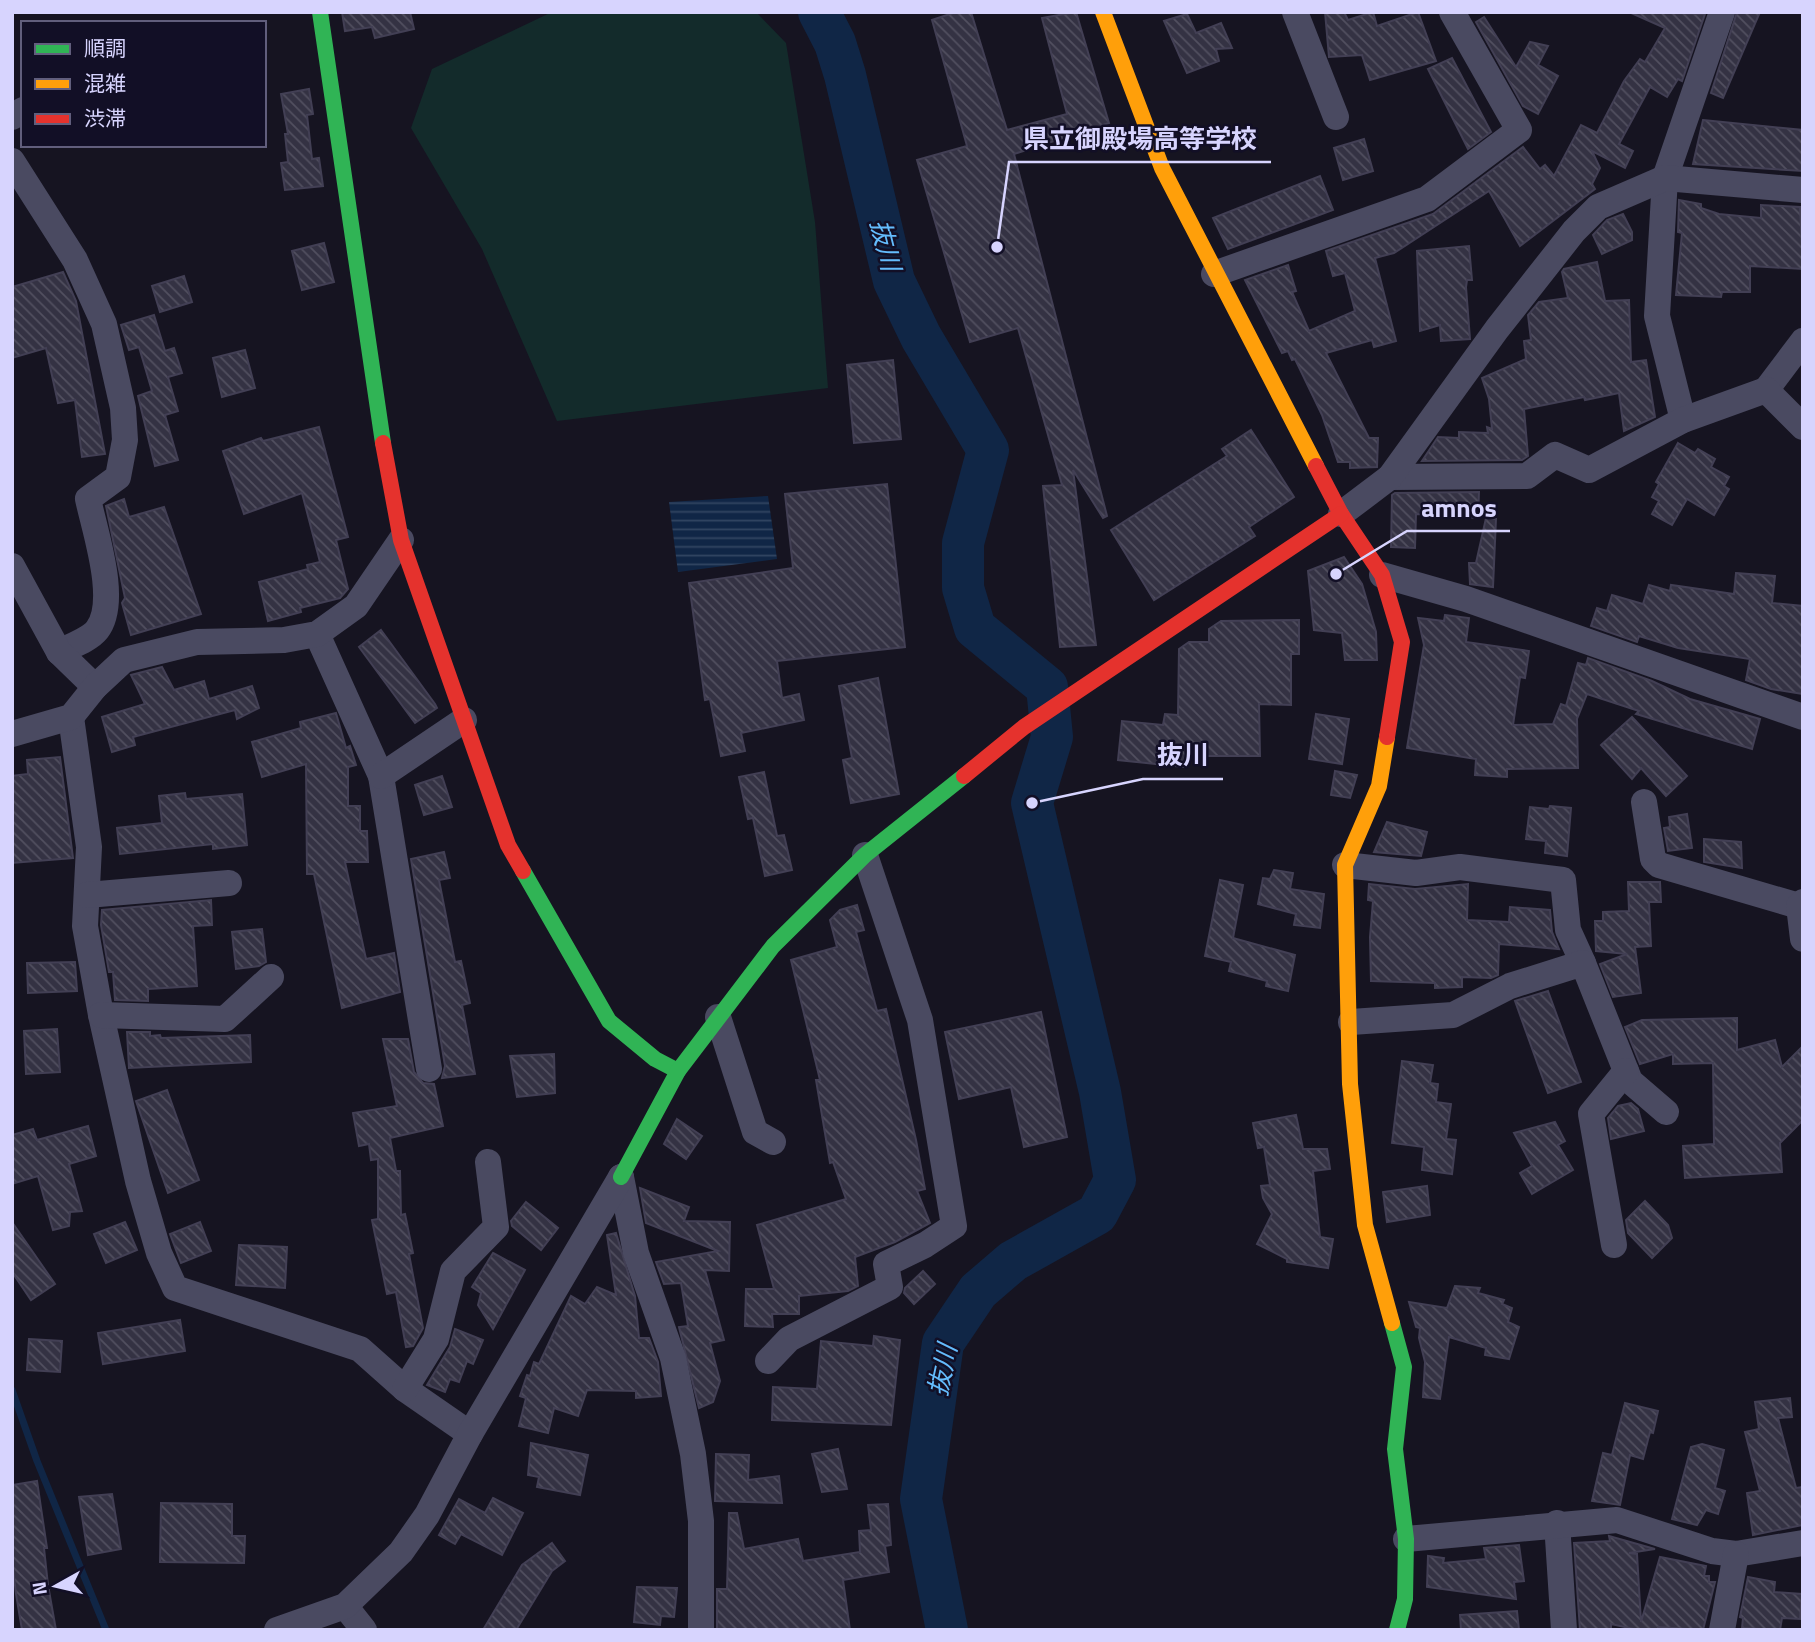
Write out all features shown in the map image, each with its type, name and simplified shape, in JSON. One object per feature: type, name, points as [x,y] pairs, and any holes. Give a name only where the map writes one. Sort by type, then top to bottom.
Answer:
[{"type":"street","points":[[320,12],[386,466],[401,540],[508,845],[608,1021],[655,1059],[678,1071]]},
{"type":"street","points":[[1103,12],[1162,168],[1214,274],[1341,514],[1382,575],[1402,642],[1379,786],[1345,864],[1351,1022],[1350,1084],[1366,1225],[1404,1367],[1395,1449],[1406,1539],[1405,1600],[1397,1630]]},
{"type":"street","points":[[1294,12],[1336,117]]},
{"type":"street","points":[[1214,274],[1427,199],[1519,130],[1452,12]]},
{"type":"street","points":[[1683,420],[1657,316],[1665,178],[1723,12]]},
{"type":"street","points":[[12,161],[75,260],[104,324],[123,408],[125,440],[118,477],[88,499],[104,576],[107,613],[95,633],[60,652]]},
{"type":"street","points":[[276,1630],[345,1606],[401,1552],[427,1515],[470,1434],[621,1177],[678,1071],[773,946],[866,855],[1024,727],[1341,514],[1390,477],[1497,329],[1574,231],[1598,207],[1665,178],[1803,190]]},
{"type":"street","points":[[1390,477],[1527,476],[1555,455],[1589,470],[1683,420],[1766,390],[1803,341]]},
{"type":"street","points":[[1766,390],[1803,427]]},
{"type":"street","points":[[12,734],[71,717],[95,687],[124,660],[197,642],[284,640],[317,634],[356,606],[401,540]]},
{"type":"street","points":[[12,566],[60,652],[95,687]]},
{"type":"street","points":[[1382,575],[1466,599],[1803,717]]},
{"type":"street","points":[[317,634],[381,776],[429,1069]]},
{"type":"street","points":[[71,717],[89,847],[85,926],[101,1015],[138,1181],[159,1253],[175,1288],[360,1349],[405,1389],[470,1434]]},
{"type":"street","points":[[381,776],[464,720]]},
{"type":"street","points":[[1644,802],[1653,859],[1658,865],[1801,904],[1803,939]]},
{"type":"street","points":[[768,1361],[789,1339],[890,1287],[886,1264],[925,1245],[954,1226],[920,1020],[866,855]]},
{"type":"street","points":[[1345,864],[1416,873],[1460,867],[1563,880],[1568,930],[1630,1081],[1666,1112]]},
{"type":"street","points":[[87,895],[229,883]]},
{"type":"street","points":[[1351,1022],[1453,1014],[1510,986],[1583,963]]},
{"type":"street","points":[[101,1015],[225,1019],[271,977]]},
{"type":"street","points":[[718,1017],[755,1132],[772,1142]]},
{"type":"street","points":[[1614,1245],[1591,1114],[1626,1071]]},
{"type":"street","points":[[405,1389],[436,1339],[453,1271],[496,1227],[488,1162]]},
{"type":"street","points":[[621,1177],[636,1253],[673,1358],[694,1454],[701,1521],[701,1630]]},
{"type":"street","points":[[1406,1539],[1557,1523],[1617,1520],[1712,1551],[1736,1554],[1803,1543]]},
{"type":"street","points":[[1557,1523],[1564,1630]]},
{"type":"street","points":[[1722,1630],[1736,1554]]},
{"type":"street","points":[[345,1606],[364,1630]]},
{"type":"green space","points":[[552,12],[756,12],[786,43],[815,222],[828,388],[557,421],[482,249],[411,128],[432,69]]},
{"type":"water","points":[[768,496],[777,559],[678,572],[669,502]]},
{"type":"building","points":[[342,12],[410,12],[414,29],[375,38],[372,27],[345,31]]},
{"type":"building","points":[[956,12],[971,12],[1007,130],[1067,114],[1042,18],[1076,12],[1109,123],[1014,154],[1107,516],[1103,518],[1073,470],[1096,645],[1060,647],[1043,486],[1062,485],[1018,328],[970,342],[917,160],[967,146],[932,20]]},
{"type":"building","points":[[1325,12],[1344,12],[1348,20],[1373,12],[1377,26],[1418,12],[1436,61],[1370,80],[1362,55],[1329,57]]},
{"type":"building","points":[[1629,12],[1705,14],[1682,81],[1678,79],[1667,97],[1650,87],[1619,144],[1633,151],[1625,168],[1592,151],[1600,168],[1592,184],[1595,189],[1520,246],[1489,191],[1394,253],[1375,258],[1396,341],[1374,347],[1372,340],[1326,353],[1369,438],[1378,438],[1377,467],[1350,468],[1350,462],[1338,462],[1322,415],[1295,359],[1292,360],[1288,351],[1282,353],[1245,280],[1288,265],[1296,291],[1292,292],[1309,331],[1355,311],[1345,273],[1333,276],[1326,251],[1433,214],[1523,147],[1540,169],[1545,165],[1554,176],[1581,125],[1597,133],[1624,81],[1640,59],[1645,62],[1665,28]]},
{"type":"building","points":[[1737,12],[1760,12],[1723,98],[1711,93]]},
{"type":"building","points":[[1187,14],[1196,33],[1221,23],[1232,48],[1216,49],[1219,61],[1187,73],[1164,21]]},
{"type":"building","points":[[1484,17],[1516,67],[1530,42],[1548,46],[1538,65],[1558,76],[1538,114],[1523,106],[1476,22]]},
{"type":"building","points":[[1452,58],[1491,132],[1468,149],[1428,69]]},
{"type":"building","points":[[309,89],[313,114],[307,115],[312,159],[319,158],[323,186],[285,190],[281,163],[288,162],[285,134],[288,134],[281,94]]},
{"type":"building","points":[[1703,120],[1803,130],[1803,171],[1693,164]]},
{"type":"building","points":[[1364,139],[1373,171],[1343,180],[1334,148]]},
{"type":"building","points":[[1320,176],[1333,210],[1228,249],[1213,218]]},
{"type":"building","points":[[1679,200],[1701,204],[1701,208],[1719,214],[1761,218],[1761,205],[1800,207],[1803,269],[1750,266],[1750,292],[1722,292],[1721,297],[1676,295],[1682,233],[1678,232]]},
{"type":"building","points":[[1623,214],[1632,232],[1632,240],[1602,254],[1593,235],[1607,220]]},
{"type":"building","points":[[324,243],[334,282],[302,290],[292,251]]},
{"type":"building","points":[[1469,246],[1472,280],[1467,280],[1466,287],[1470,339],[1441,341],[1440,325],[1420,331],[1417,251]]},
{"type":"building","points":[[1597,262],[1605,301],[1629,300],[1631,362],[1646,360],[1655,417],[1624,431],[1619,393],[1585,400],[1584,397],[1524,409],[1528,456],[1522,460],[1422,461],[1438,437],[1459,438],[1459,432],[1488,433],[1487,427],[1492,429],[1489,399],[1482,378],[1526,359],[1524,341],[1531,340],[1528,315],[1539,302],[1568,298],[1562,272],[1564,269]]},
{"type":"building","points":[[63,272],[76,301],[105,454],[82,457],[75,400],[58,403],[46,348],[12,358],[12,287]]},
{"type":"building","points":[[184,276],[192,302],[160,312],[152,286]]},
{"type":"building","points":[[154,315],[165,351],[174,348],[182,373],[168,377],[178,411],[165,415],[178,460],[155,466],[138,396],[152,391],[139,347],[129,350],[121,325]]},
{"type":"building","points":[[245,350],[255,388],[222,397],[213,358]]},
{"type":"building","points":[[893,360],[901,439],[854,443],[847,365]]},
{"type":"building","points":[[319,427],[348,537],[336,540],[348,589],[340,598],[300,608],[301,612],[268,621],[259,582],[308,569],[307,565],[320,562],[302,493],[244,514],[223,451],[261,438],[263,441]]},
{"type":"building","points":[[1251,430],[1294,497],[1249,527],[1255,536],[1154,600],[1111,530],[1227,456],[1222,449]]},
{"type":"building","points":[[1678,443],[1695,453],[1698,449],[1715,459],[1711,467],[1729,477],[1724,486],[1729,489],[1714,515],[1687,499],[1672,525],[1652,514],[1659,501],[1652,497],[1659,484],[1656,482]]},
{"type":"building","points":[[887,484],[905,647],[777,661],[782,698],[799,694],[804,720],[741,733],[745,751],[721,756],[710,699],[705,700],[689,583],[793,568],[785,494]]},
{"type":"building","points":[[1479,492],[1478,518],[1416,514],[1415,548],[1391,547],[1392,495],[1395,493]]},
{"type":"building","points":[[124,499],[129,517],[164,507],[201,614],[131,635],[122,603],[125,598],[106,506]]},
{"type":"building","points":[[1486,518],[1496,519],[1493,587],[1470,584],[1469,563],[1476,563]]},
{"type":"building","points":[[1344,557],[1362,584],[1376,632],[1377,660],[1345,660],[1342,633],[1314,630],[1308,571]]},
{"type":"building","points":[[1736,573],[1775,576],[1772,603],[1803,606],[1803,694],[1771,689],[1746,680],[1750,659],[1678,648],[1639,636],[1637,642],[1591,626],[1597,608],[1607,611],[1612,595],[1643,604],[1649,585],[1670,591],[1671,585],[1734,594]]},
{"type":"building","points":[[1445,615],[1469,618],[1466,642],[1529,651],[1525,678],[1520,677],[1513,725],[1553,724],[1561,704],[1566,706],[1578,663],[1586,665],[1588,658],[1652,681],[1690,699],[1760,719],[1752,749],[1636,714],[1639,711],[1587,694],[1577,719],[1578,768],[1507,769],[1507,777],[1475,775],[1476,759],[1407,748],[1424,645],[1418,618],[1444,621]]},
{"type":"building","points":[[1299,620],[1299,654],[1291,654],[1291,705],[1259,704],[1260,756],[1185,756],[1183,767],[1118,760],[1122,721],[1163,725],[1165,714],[1178,715],[1179,649],[1189,642],[1209,642],[1209,629],[1221,621]]},
{"type":"building","points":[[381,630],[437,708],[415,723],[359,647]]},
{"type":"building","points":[[162,667],[174,690],[204,681],[209,699],[252,686],[259,708],[237,719],[235,710],[133,737],[135,745],[112,752],[102,717],[145,704],[131,675]]},
{"type":"building","points":[[878,678],[899,794],[851,803],[843,760],[852,758],[839,686]]},
{"type":"building","points":[[336,713],[346,748],[350,746],[356,765],[348,767],[348,806],[360,806],[360,831],[367,831],[368,862],[345,862],[366,959],[394,953],[400,992],[342,1008],[314,874],[307,874],[306,764],[262,777],[252,742],[301,728],[300,722]]},
{"type":"building","points":[[1316,714],[1349,719],[1342,764],[1309,759]]},
{"type":"building","points":[[1632,717],[1687,776],[1666,796],[1641,768],[1632,779],[1601,745]]},
{"type":"building","points":[[60,757],[73,858],[12,863],[12,776],[28,774],[27,760]]},
{"type":"building","points":[[1335,771],[1357,775],[1350,798],[1331,795]]},
{"type":"building","points":[[764,772],[777,836],[784,835],[792,870],[765,876],[753,818],[748,819],[739,777]]},
{"type":"building","points":[[442,776],[452,807],[424,815],[415,785]]},
{"type":"building","points":[[185,793],[186,799],[242,794],[247,845],[213,849],[213,844],[120,854],[117,828],[162,823],[159,796]]},
{"type":"building","points":[[1550,806],[1571,808],[1567,856],[1545,853],[1546,841],[1526,839],[1530,807],[1549,809]]},
{"type":"building","points":[[1687,814],[1692,848],[1668,851],[1664,828],[1670,827],[1669,817]]},
{"type":"building","points":[[1387,822],[1427,832],[1421,856],[1374,852]]},
{"type":"building","points":[[1704,839],[1741,842],[1742,868],[1704,862]]},
{"type":"building","points":[[444,852],[450,878],[439,880],[455,962],[461,961],[470,1003],[462,1005],[475,1074],[442,1078],[445,1066],[411,859]]},
{"type":"building","points":[[1274,870],[1293,873],[1290,889],[1324,894],[1320,928],[1294,925],[1296,914],[1258,904],[1263,878],[1270,879]]},
{"type":"building","points":[[1220,880],[1243,885],[1233,938],[1295,955],[1288,991],[1266,986],[1267,981],[1229,971],[1231,962],[1205,956]]},
{"type":"building","points":[[1628,882],[1660,882],[1661,902],[1649,902],[1651,946],[1635,947],[1641,993],[1613,997],[1600,964],[1627,954],[1596,951],[1595,921],[1603,921],[1603,912],[1629,911]]},
{"type":"building","points":[[1369,884],[1415,889],[1468,884],[1467,920],[1509,922],[1510,907],[1550,910],[1552,932],[1559,949],[1499,944],[1498,975],[1491,978],[1462,977],[1462,987],[1435,988],[1435,983],[1371,981],[1373,901],[1368,900]]},
{"type":"building","points":[[211,900],[212,925],[193,926],[197,986],[148,989],[148,1001],[115,1000],[113,972],[109,972],[101,925],[102,910]]},
{"type":"building","points":[[857,905],[864,930],[856,932],[877,1011],[886,1009],[925,1189],[917,1191],[930,1223],[895,1242],[855,1257],[858,1286],[848,1291],[799,1296],[799,1314],[772,1314],[773,1327],[745,1326],[746,1289],[774,1289],[757,1225],[846,1199],[833,1162],[830,1163],[816,1080],[820,1080],[791,960],[837,947],[830,920],[840,910]]},
{"type":"building","points":[[262,929],[266,962],[259,966],[236,969],[232,932]]},
{"type":"building","points":[[75,962],[77,991],[28,993],[27,963]]},
{"type":"building","points":[[1548,991],[1581,1082],[1548,1093],[1515,1001]]},
{"type":"building","points":[[1041,1012],[1067,1137],[1024,1147],[1011,1087],[959,1099],[945,1032]]},
{"type":"building","points":[[1737,1018],[1737,1050],[1775,1040],[1782,1067],[1803,1046],[1803,1120],[1780,1143],[1782,1172],[1685,1178],[1683,1146],[1714,1144],[1713,1063],[1673,1064],[1673,1054],[1640,1064],[1625,1027],[1642,1020]]},
{"type":"building","points":[[57,1029],[60,1072],[26,1074],[24,1031]]},
{"type":"building","points":[[127,1032],[150,1032],[150,1036],[160,1035],[161,1038],[250,1035],[251,1062],[129,1068]]},
{"type":"building","points":[[383,1039],[408,1039],[414,1072],[423,1083],[434,1084],[443,1126],[390,1138],[396,1171],[400,1171],[401,1215],[405,1214],[413,1253],[409,1254],[423,1328],[413,1346],[406,1347],[396,1292],[387,1294],[372,1220],[378,1219],[378,1159],[371,1160],[369,1144],[359,1146],[353,1113],[397,1106]]},
{"type":"building","points":[[554,1054],[555,1093],[517,1097],[510,1056]]},
{"type":"building","points":[[1402,1061],[1433,1065],[1430,1083],[1438,1084],[1436,1102],[1451,1104],[1446,1139],[1456,1140],[1452,1174],[1422,1170],[1424,1147],[1392,1143]]},
{"type":"building","points":[[167,1090],[199,1180],[168,1193],[136,1101]]},
{"type":"building","points":[[1631,1103],[1638,1109],[1644,1131],[1611,1139],[1608,1118],[1618,1106]]},
{"type":"building","points":[[1296,1115],[1303,1149],[1327,1149],[1330,1169],[1313,1171],[1320,1237],[1333,1239],[1328,1268],[1287,1262],[1287,1259],[1257,1244],[1272,1214],[1263,1198],[1261,1186],[1270,1185],[1264,1147],[1258,1148],[1253,1123]]},
{"type":"building","points":[[677,1119],[702,1136],[686,1159],[664,1144]]},
{"type":"building","points":[[1555,1122],[1565,1141],[1558,1145],[1573,1170],[1532,1194],[1520,1173],[1532,1166],[1514,1133]]},
{"type":"building","points":[[88,1126],[96,1156],[69,1164],[82,1211],[70,1212],[69,1226],[53,1230],[38,1176],[12,1184],[12,1135],[33,1129],[37,1140]]},
{"type":"building","points":[[1427,1186],[1430,1215],[1387,1222],[1383,1192]]},
{"type":"building","points":[[640,1188],[689,1207],[684,1221],[730,1222],[729,1271],[705,1270],[724,1340],[710,1343],[720,1381],[713,1402],[699,1408],[679,1327],[688,1326],[681,1283],[664,1284],[656,1262],[718,1251],[646,1223]]},
{"type":"building","points":[[1645,1201],[1668,1225],[1672,1238],[1652,1258],[1628,1233],[1626,1220]]},
{"type":"building","points":[[526,1202],[558,1228],[541,1250],[512,1226],[511,1221]]},
{"type":"building","points":[[12,1222],[55,1284],[31,1300],[12,1272]]},
{"type":"building","points":[[125,1222],[137,1250],[106,1263],[94,1234]]},
{"type":"building","points":[[200,1222],[211,1251],[181,1263],[170,1234]]},
{"type":"building","points":[[616,1233],[635,1296],[639,1338],[649,1338],[658,1362],[661,1396],[636,1398],[636,1391],[587,1390],[578,1416],[554,1408],[548,1433],[519,1426],[526,1398],[520,1396],[527,1375],[530,1376],[534,1362],[539,1364],[571,1296],[585,1304],[597,1287],[616,1295],[607,1235]]},
{"type":"building","points":[[239,1245],[287,1247],[285,1288],[236,1285]]},
{"type":"building","points":[[493,1253],[525,1270],[493,1329],[478,1305],[481,1293],[472,1287]]},
{"type":"building","points":[[923,1271],[935,1284],[914,1304],[904,1293],[905,1288]]},
{"type":"building","points":[[1455,1286],[1480,1288],[1478,1293],[1504,1300],[1502,1304],[1512,1308],[1508,1322],[1519,1327],[1509,1359],[1485,1355],[1486,1348],[1449,1337],[1440,1399],[1423,1397],[1425,1362],[1419,1338],[1420,1328],[1416,1327],[1409,1302],[1447,1308]]},
{"type":"building","points":[[180,1320],[185,1351],[103,1364],[98,1333]]},
{"type":"building","points":[[455,1329],[483,1340],[473,1364],[467,1361],[459,1382],[450,1379],[445,1392],[427,1385],[450,1347]]},
{"type":"building","points":[[874,1336],[900,1340],[891,1425],[772,1420],[773,1387],[817,1389],[821,1341],[873,1346]]},
{"type":"building","points":[[29,1339],[62,1341],[60,1372],[27,1370]]},
{"type":"building","points":[[1790,1398],[1792,1417],[1778,1418],[1796,1488],[1803,1487],[1803,1525],[1753,1535],[1747,1493],[1760,1491],[1745,1432],[1759,1429],[1755,1402]]},
{"type":"building","points":[[1625,1403],[1658,1411],[1653,1433],[1650,1432],[1643,1459],[1630,1455],[1620,1505],[1592,1501],[1603,1453],[1612,1455]]},
{"type":"building","points":[[531,1443],[588,1455],[580,1495],[537,1487],[539,1477],[528,1475]]},
{"type":"building","points":[[1702,1444],[1724,1450],[1715,1488],[1725,1491],[1718,1514],[1706,1510],[1697,1525],[1672,1519],[1691,1447]]},
{"type":"building","points":[[838,1449],[847,1489],[822,1492],[812,1454]]},
{"type":"building","points":[[716,1454],[749,1455],[748,1480],[779,1476],[782,1503],[715,1501]]},
{"type":"building","points":[[37,1481],[47,1548],[44,1548],[48,1585],[56,1630],[22,1630],[16,1594],[12,1559],[12,1485]]},
{"type":"building","points":[[112,1494],[121,1549],[88,1555],[79,1497]]},
{"type":"building","points":[[493,1498],[523,1513],[502,1555],[461,1534],[455,1544],[439,1535],[459,1499],[485,1513]]},
{"type":"building","points":[[161,1503],[232,1504],[232,1536],[245,1536],[244,1563],[160,1562]]},
{"type":"building","points":[[888,1504],[891,1545],[885,1546],[889,1572],[843,1580],[850,1630],[717,1630],[717,1589],[727,1589],[729,1513],[737,1513],[744,1549],[798,1539],[803,1561],[860,1552],[859,1531],[871,1530],[868,1505]]},
{"type":"building","points":[[1609,1536],[1655,1549],[1629,1553],[1637,1554],[1641,1622],[1660,1557],[1706,1566],[1704,1576],[1709,1576],[1709,1582],[1715,1582],[1703,1630],[1658,1627],[1658,1630],[1638,1630],[1611,1624],[1611,1630],[1580,1630],[1574,1543],[1610,1541]]},
{"type":"building","points":[[552,1543],[565,1561],[552,1571],[516,1630],[483,1630],[522,1565]]},
{"type":"building","points":[[1519,1545],[1524,1581],[1514,1582],[1516,1599],[1427,1587],[1428,1556],[1444,1558],[1443,1563],[1486,1559],[1484,1548]]},
{"type":"building","points":[[1748,1577],[1775,1582],[1774,1592],[1802,1594],[1800,1619],[1782,1618],[1780,1630],[1742,1628],[1743,1618],[1740,1617]]},
{"type":"building","points":[[637,1587],[677,1588],[674,1617],[661,1616],[660,1625],[634,1622]]},
{"type":"building","points":[[1517,1611],[1519,1630],[1461,1630],[1460,1615]]},
{"type":"waterway","name":"抜川","points":[[819,12],[835,43],[845,75],[894,281],[921,337],[988,450],[963,543],[963,588],[975,628],[1047,687],[1052,737],[1032,803],[1100,1092],[1115,1180],[1097,1214],[1013,1261],[978,1291],[943,1343],[921,1499],[947,1630]]},
{"type":"waterway","points":[[12,1390],[37,1461],[106,1630]]},
{"type":"traffic: fast","points":[[320,12],[383,443]]},
{"type":"traffic: fast","points":[[621,1177],[678,1071],[773,946],[865,855],[964,776]]},
{"type":"traffic: fast","points":[[523,871],[609,1021],[655,1059],[678,1071]]},
{"type":"traffic: fast","points":[[1392,1323],[1404,1367],[1395,1449],[1406,1539],[1405,1599],[1397,1630]]},
{"type":"traffic: slow","points":[[1103,12],[1162,168],[1316,466]]},
{"type":"traffic: slow","points":[[1387,737],[1379,786],[1345,865],[1350,1084],[1365,1225],[1392,1323]]},
{"type":"traffic: jam","points":[[383,443],[401,540],[508,845],[523,871]]},
{"type":"traffic: jam","points":[[1316,466],[1341,514],[1382,575],[1402,642],[1387,737]]},
{"type":"traffic: jam","points":[[964,776],[1024,727],[1341,514]]},
{"type":"place","name":"県立御殿場高等学校","points":[[997,247]]},
{"type":"place","name":"amnos","points":[[1336,574]]},
{"type":"place","name":"抜川","points":[[1032,803]]}]
